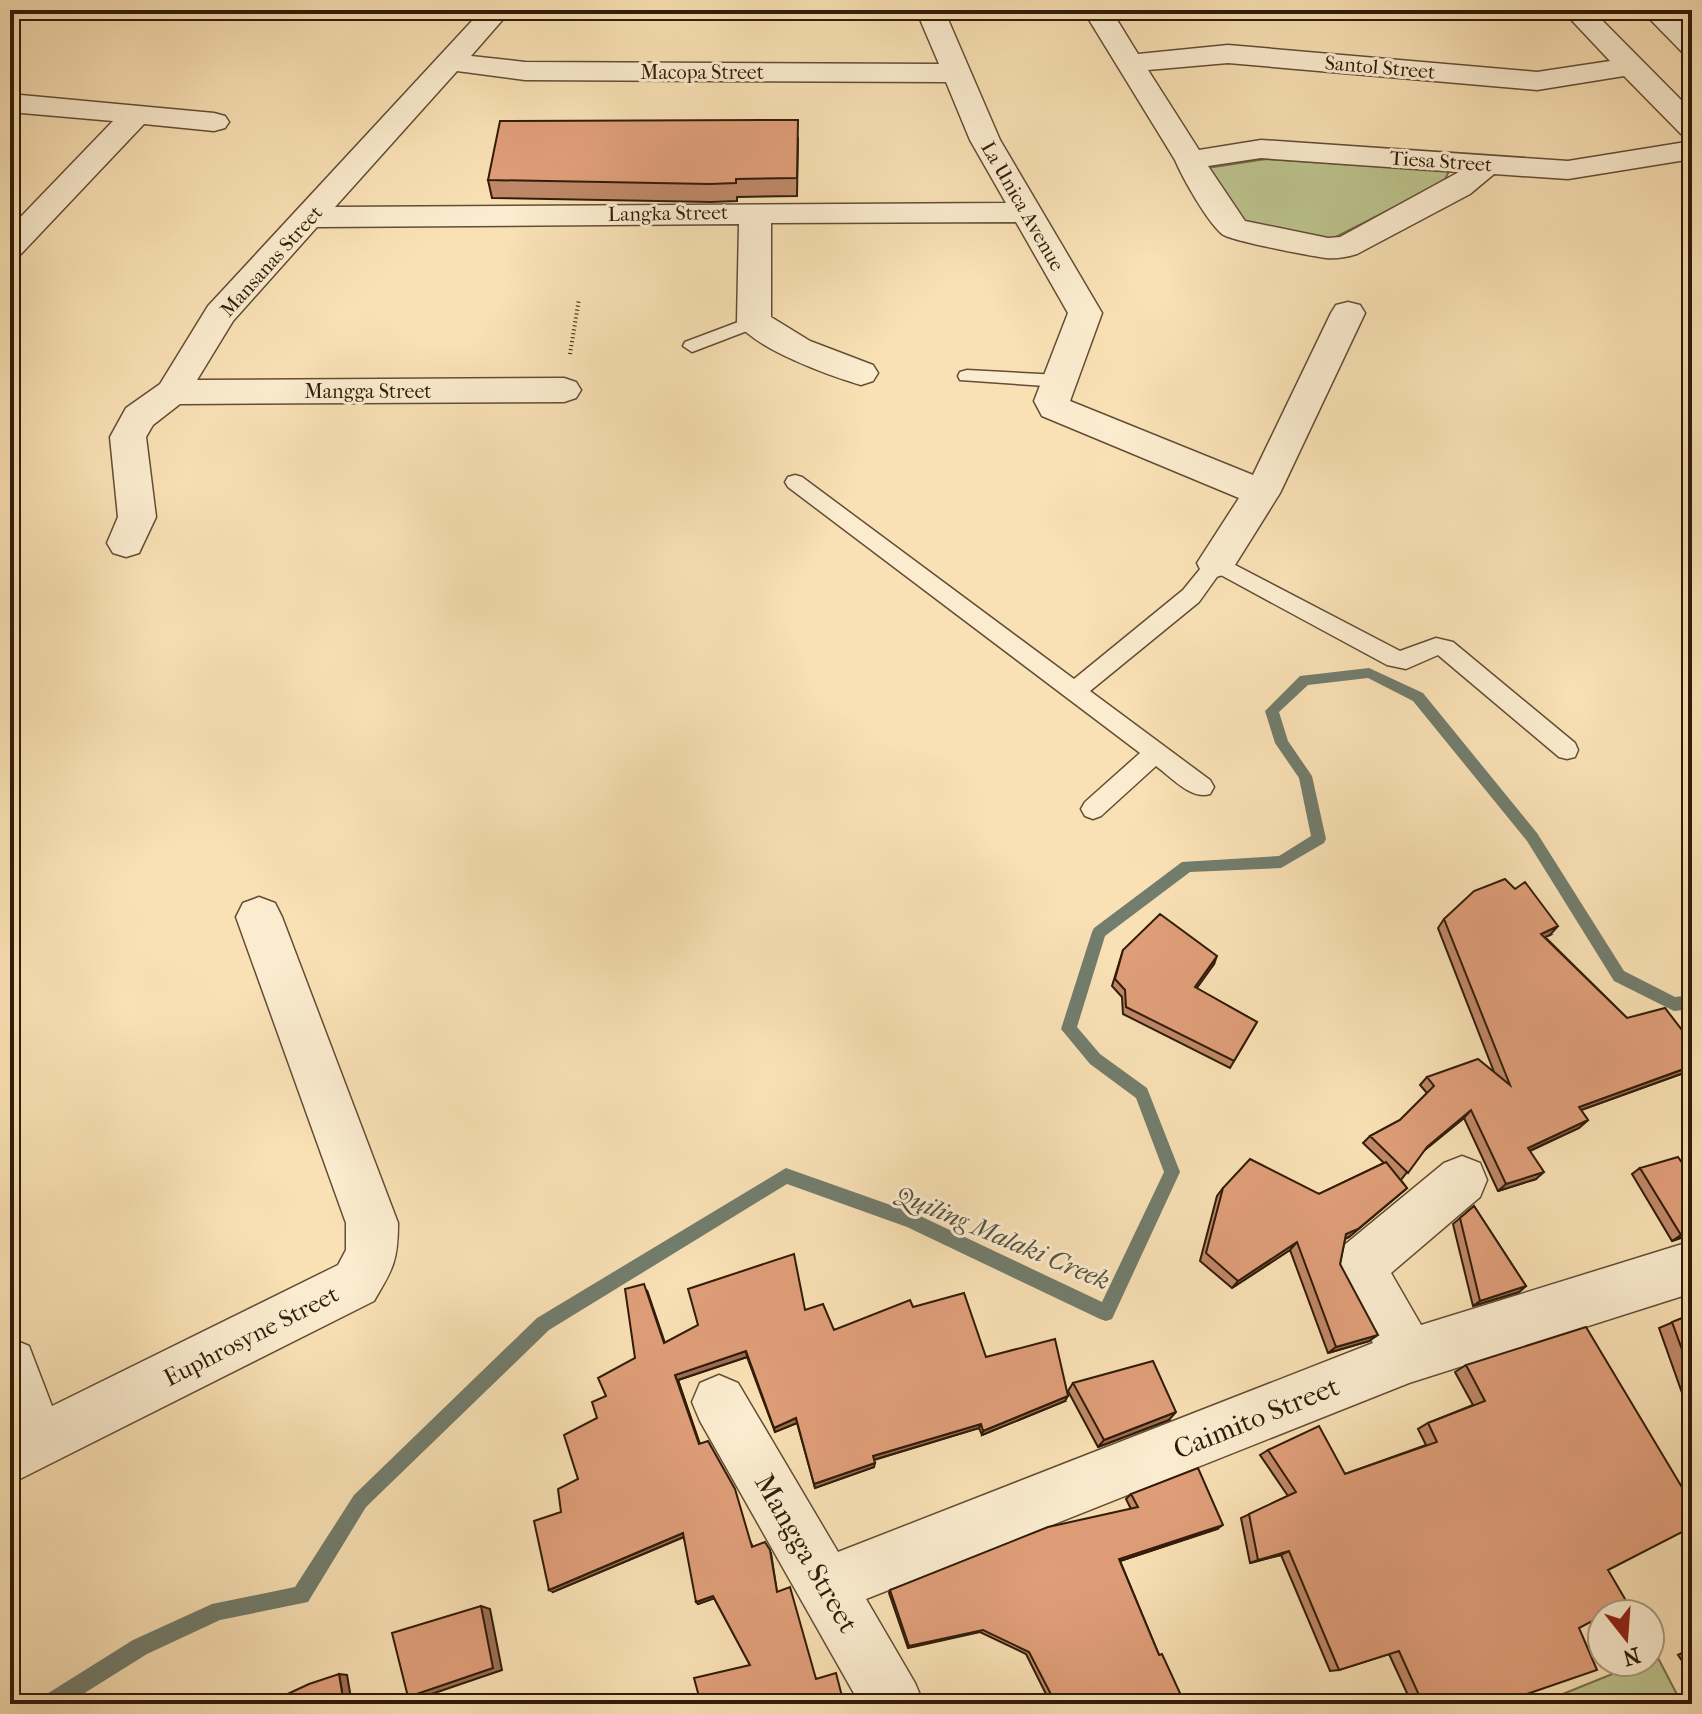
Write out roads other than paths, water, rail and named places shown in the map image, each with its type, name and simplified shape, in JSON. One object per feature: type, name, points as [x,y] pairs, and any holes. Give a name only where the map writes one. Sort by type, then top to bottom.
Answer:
[{"type":"street","name":"Mansanas Street","points":[[126,543],[137,517],[128,437],[139,417],[172,392],[220,314],[497,10]]},
{"type":"street","name":"La Unica Avenue","points":[[930,10],[954,73],[985,140],[1085,313],[1056,391]]},
{"type":"street","points":[[1097,10],[1190,160],[1199,180],[1234,228],[1328,248],[1346,247],[1459,187],[1488,164]]},
{"type":"street","points":[[1576,10],[1692,128]]},
{"type":"street","points":[[1655,10],[1692,46]]},
{"type":"street","name":"Santol Street","points":[[1128,64],[1228,54],[1537,81],[1631,66]]},
{"type":"street","name":"Macopa Street","points":[[449,62],[525,71],[954,73]]},
{"type":"street","points":[[10,103],[134,117],[214,122]]},
{"type":"street","points":[[10,247],[134,117]]},
{"type":"street","name":"Tiesa Street","points":[[1190,160],[1261,149],[1568,170],[1692,150]]},
{"type":"street","points":[[755,212],[754,322],[798,349],[861,373]]},
{"type":"street","name":"Langka Street","points":[[311,217],[1025,212]]},
{"type":"street","points":[[1216,563],[1262,493],[1348,313]]},
{"type":"street","name":"Mangga Street","points":[[172,392],[564,390]]},
{"type":"street","points":[[1056,391],[1054,408],[1062,413],[1262,493]]},
{"type":"street","name":"Euphrosyne Street","points":[[23,1450],[356,1283],[372,1256],[372,1223],[259,917]]},
{"type":"street","points":[[1409,1356],[1360,1265],[1462,1180]]},
{"type":"street","name":"Caimito Street","points":[[827,1586],[1409,1356],[1692,1267]]},
{"type":"street","points":[[10,1365],[23,1450]]},
{"type":"street","name":"Mangga Street","points":[[719,1402],[894,1704]]},
{"type":"lane","points":[[692,346],[754,322]]},
{"type":"lane","points":[[967,376],[1056,391]]},
{"type":"lane","points":[[795,482],[1202,787]]},
{"type":"lane","points":[[1075,690],[1191,596],[1216,563],[1395,659],[1406,661],[1436,646],[1445,648],[1567,750]]},
{"type":"lane","points":[[1093,809],[1156,752]]},
{"type":"waterway","name":"Quiling Malaki Creek","points":[[49,1704],[140,1647],[219,1611],[301,1595],[360,1501],[543,1324],[786,1176],[910,1220],[1106,1313],[1172,1172],[1142,1093],[1095,1059],[1069,1029],[1099,932],[1187,866],[1281,862],[1319,839],[1305,776],[1282,743],[1272,711],[1305,680],[1369,673],[1418,697],[1532,837],[1619,976],[1674,1004],[1692,1002]]}]
